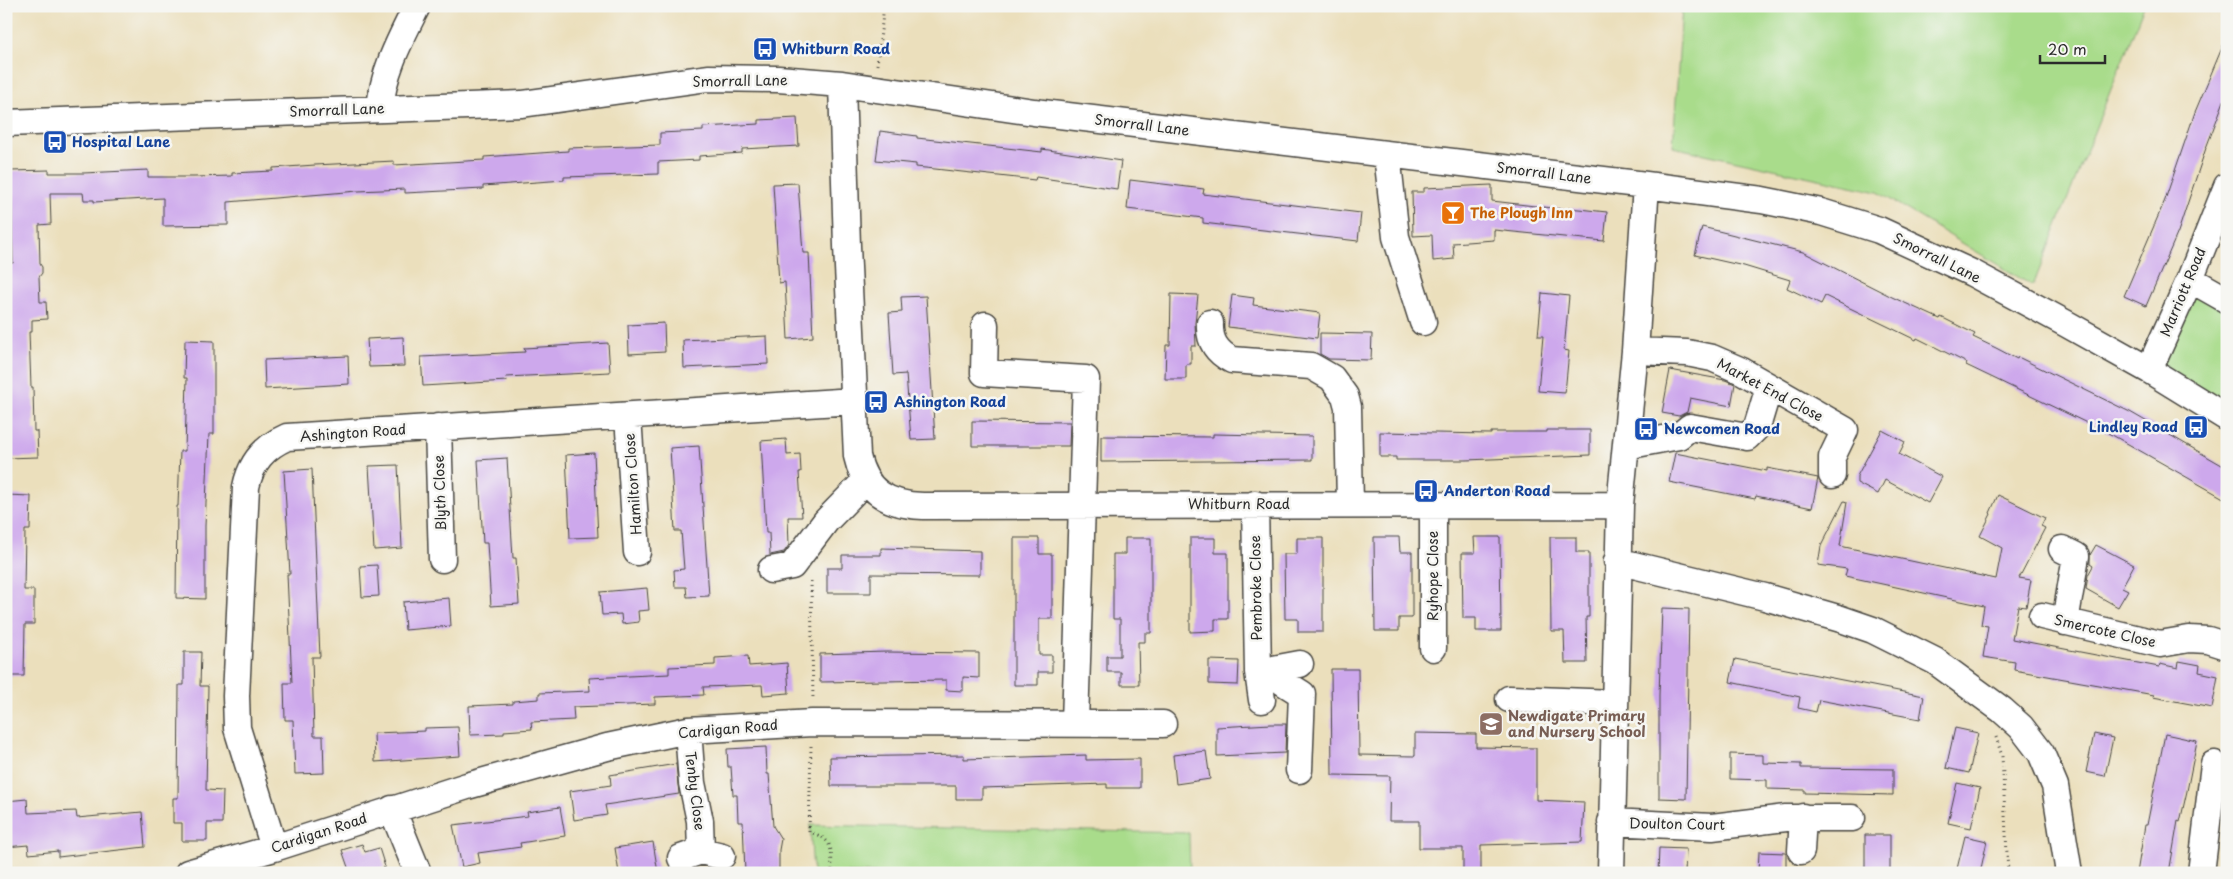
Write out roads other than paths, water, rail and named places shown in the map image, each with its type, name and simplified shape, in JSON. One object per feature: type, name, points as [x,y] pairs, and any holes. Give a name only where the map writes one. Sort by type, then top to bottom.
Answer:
[{"type":"street","points":[[380,108],[382,87],[394,52],[417,6]]},
{"type":"street","name":"Smorrall Lane","points":[[6,123],[522,104],[708,78],[778,79],[842,84],[1034,112],[1646,185],[1787,205],[1820,212],[1879,230],[1972,273],[2149,370],[2227,418]]},
{"type":"street","points":[[771,570],[792,566],[826,521],[865,481],[857,456],[842,84]]},
{"type":"street","points":[[1387,154],[1396,237],[1422,322]]},
{"type":"street","points":[[1611,873],[1620,505],[1635,351],[1646,185]]},
{"type":"street","name":"Marriott Road","points":[[2149,370],[2190,280],[2227,186]]},
{"type":"street","points":[[2190,280],[2227,300]]},
{"type":"street","points":[[1210,323],[1212,341],[1223,356],[1232,360],[1311,366],[1322,371],[1339,386],[1348,407],[1350,504]]},
{"type":"street","points":[[985,325],[984,373],[1086,379],[1080,505],[1075,723]]},
{"type":"street","name":"Market End Close","points":[[1635,351],[1687,353],[1712,358],[1742,371],[1845,430],[1832,456],[1832,475]]},
{"type":"street","points":[[1626,446],[1679,436],[1690,427],[1747,437],[1757,427],[1769,386]]},
{"type":"street","name":"Ashington Road","points":[[274,848],[237,728],[236,696],[246,487],[249,475],[260,455],[275,442],[288,437],[854,401]]},
{"type":"street","name":"Hamilton Close","points":[[628,416],[637,552]]},
{"type":"street","name":"Blyth Close","points":[[438,427],[442,558]]},
{"type":"street","name":"Whitburn Road","points":[[865,481],[887,498],[909,506],[1254,504],[1620,505]]},
{"type":"street","name":"Pembroke Close","points":[[1254,504],[1265,671],[1262,700]]},
{"type":"street","name":"Ryhope Close","points":[[1433,504],[1433,648]]},
{"type":"street","name":"Smercote Close","points":[[2062,549],[2076,556],[2053,619],[2160,644],[2189,639],[2208,640],[2227,646]]},
{"type":"street","points":[[1618,561],[1765,597],[1841,618],[1898,641],[1935,660],[2002,710],[2020,727],[2041,753],[2055,786],[2069,873]]},
{"type":"street","points":[[1265,671],[1300,664]]},
{"type":"street","points":[[1265,671],[1302,694],[1300,770]]},
{"type":"street","points":[[1509,699],[1614,702]]},
{"type":"street","name":"Cardigan Road","points":[[188,873],[274,848],[392,809],[606,747],[688,730],[812,723],[1163,724]]},
{"type":"street","name":"Tenby Close","points":[[688,730],[692,783],[700,821],[702,855]]},
{"type":"street","points":[[2201,873],[2214,764]]},
{"type":"street","points":[[392,809],[418,873]]},
{"type":"street","points":[[1801,850],[1802,817]]},
{"type":"street","name":"Doulton Court","points":[[1611,822],[1712,827],[1802,817],[1852,818]]},
{"type":"place","name":"Whitburn Road","points":[[765,49]]},
{"type":"place","name":"Hospital Lane","points":[[55,142]]},
{"type":"place","name":"The Plough Inn","points":[[1453,213]]},
{"type":"place","name":"Ashington Road","points":[[876,402]]},
{"type":"place","name":"Lindley Road","points":[[2196,427]]},
{"type":"place","name":"Newcomen Road","points":[[1646,429]]},
{"type":"place","name":"Anderton Road","points":[[1426,491]]},
{"type":"place","name":"Newdigate Primary and Nursery School","points":[[1491,724]]}]
